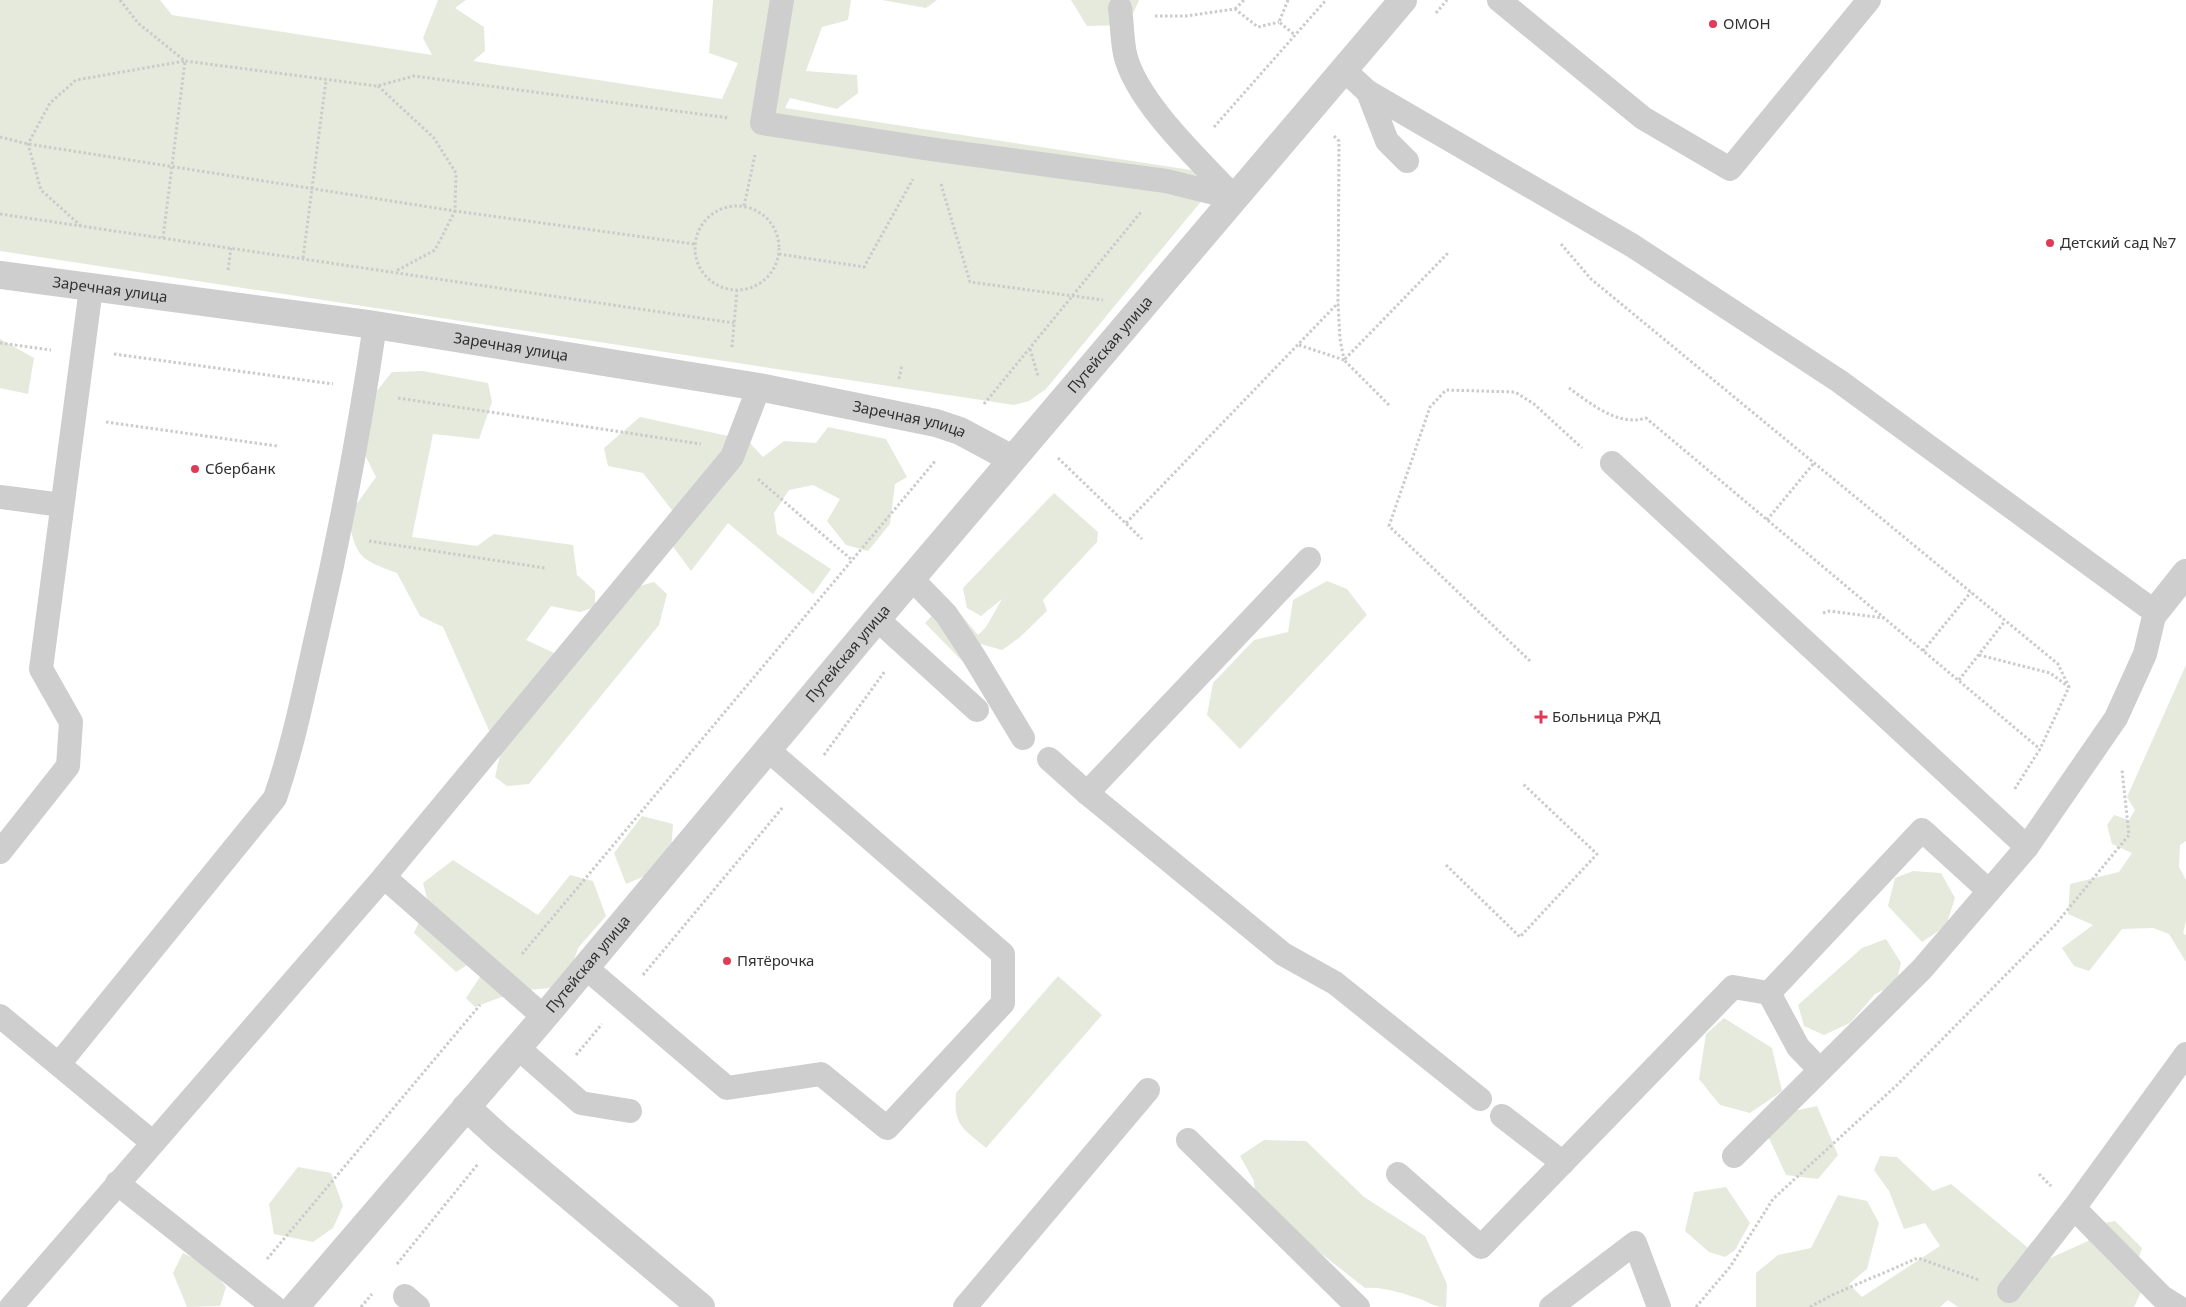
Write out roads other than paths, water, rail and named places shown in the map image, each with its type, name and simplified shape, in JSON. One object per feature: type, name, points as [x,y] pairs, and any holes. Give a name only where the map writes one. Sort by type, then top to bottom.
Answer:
[{"type":"street","name":"Путейская улица","points":[[295,1307],[544,1017],[876,619],[1403,0]]},
{"type":"street","name":"Заречная улица","points":[[0,275],[375,325],[759,387],[936,423],[960,431],[1012,459]]},
{"type":"street","points":[[2155,612],[2186,573]]},
{"type":"street","points":[[466,1107],[500,1138],[701,1307]]},
{"type":"lane","points":[[782,0],[762,123],[930,149],[1166,181],[1235,198]]},
{"type":"lane","points":[[1500,0],[1643,118],[1730,169],[1869,0]]},
{"type":"lane","points":[[1120,3],[1125,54],[1138,87],[1192,153],[1235,198]]},
{"type":"lane","points":[[1344,70],[1368,92],[1634,246],[1839,382],[2155,612],[2145,654],[2116,718],[2027,847],[1922,969],[1734,1156]]},
{"type":"lane","points":[[1368,92],[1387,141],[1407,162]]},
{"type":"lane","points":[[0,852],[68,766],[71,722],[41,669],[91,288]]},
{"type":"lane","points":[[59,1064],[275,798],[290,754],[339,537],[365,393],[375,325]]},
{"type":"lane","points":[[11,1307],[152,1142],[384,877],[732,457],[759,387]]},
{"type":"lane","points":[[1612,463],[2027,847]]},
{"type":"lane","points":[[0,497],[62,505]]},
{"type":"lane","points":[[1087,793],[1309,559]]},
{"type":"lane","points":[[911,578],[946,614],[1023,738]]},
{"type":"lane","points":[[876,619],[977,710]]},
{"type":"lane","points":[[585,967],[727,1088],[821,1074],[886,1128],[1003,1003],[1003,954],[767,749]]},
{"type":"lane","points":[[1049,759],[1087,793],[1283,954],[1335,983],[1480,1099]]},
{"type":"lane","points":[[1769,993],[1922,830],[1989,891]]},
{"type":"lane","points":[[384,877],[544,1017]]},
{"type":"lane","points":[[1398,1174],[1481,1248],[1733,987],[1769,993]]},
{"type":"lane","points":[[1769,993],[1798,1047],[1820,1070]]},
{"type":"lane","points":[[0,1016],[152,1142]]},
{"type":"lane","points":[[518,1047],[581,1103],[630,1111]]},
{"type":"lane","points":[[2010,1291],[2074,1208],[2186,1054]]},
{"type":"lane","points":[[972,1305],[1148,1090]]},
{"type":"lane","points":[[1502,1116],[1562,1163]]},
{"type":"lane","points":[[1188,1140],[1358,1307]]},
{"type":"lane","points":[[117,1184],[274,1307]]},
{"type":"lane","points":[[2074,1208],[2162,1297],[2178,1307]]},
{"type":"lane","points":[[1551,1307],[1635,1243],[1659,1307]]},
{"type":"place","name":"ОМОН","points":[[1713,24]]},
{"type":"place","name":"Детский сад №7","points":[[2050,243]]},
{"type":"place","name":"Сбербанк","points":[[195,469]]},
{"type":"place","name":"Больница РЖД","points":[[1541,717]]},
{"type":"place","name":"Пятёрочка","points":[[727,961]]}]
